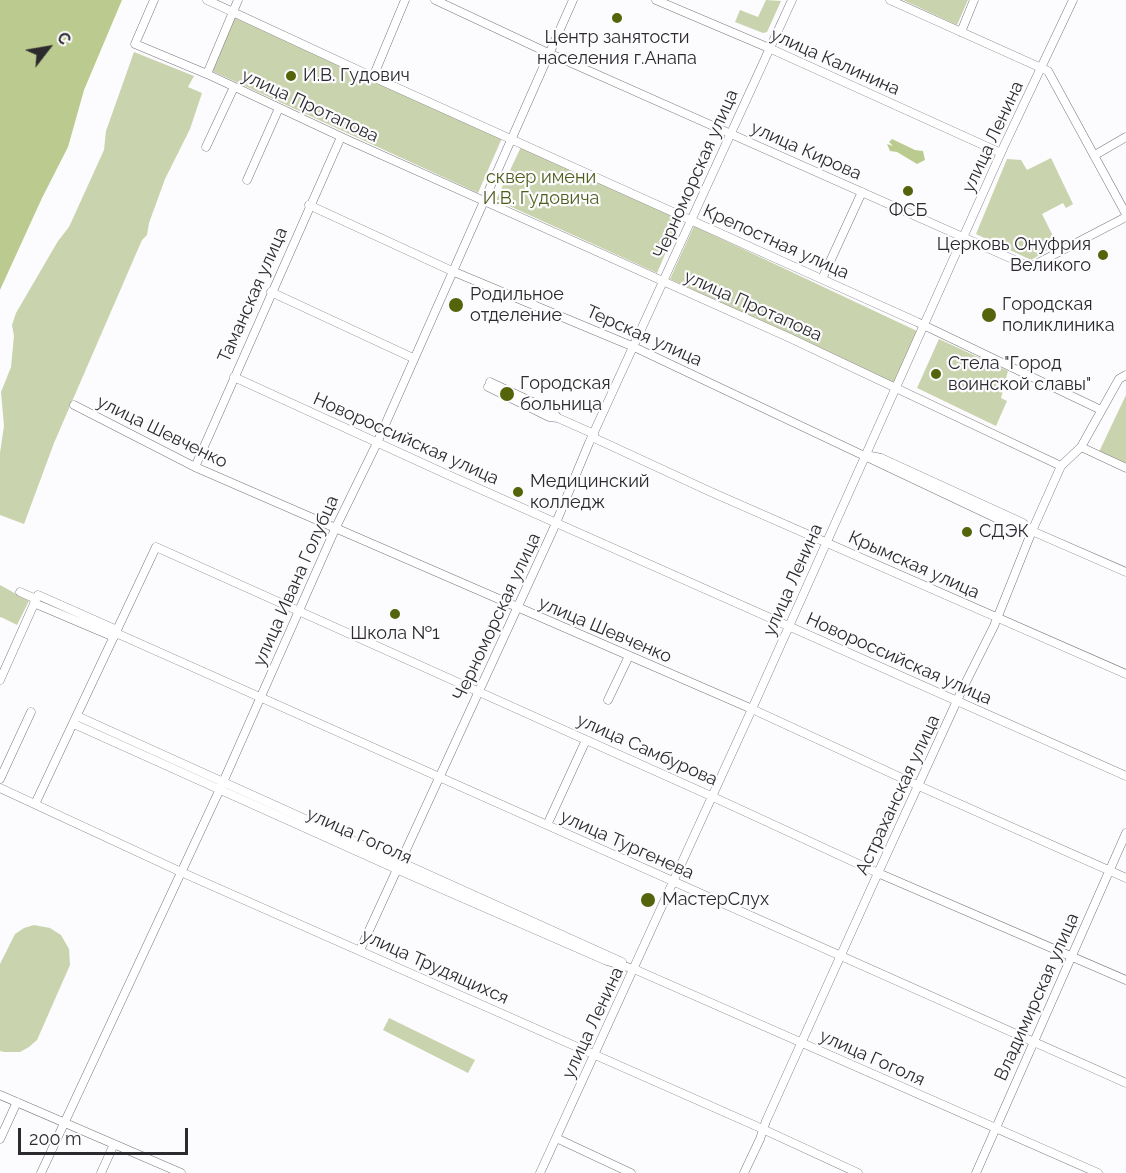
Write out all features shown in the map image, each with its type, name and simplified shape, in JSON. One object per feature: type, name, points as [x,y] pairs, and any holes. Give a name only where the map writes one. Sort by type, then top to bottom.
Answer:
[{"type":"street","name":"улица Протапова","points":[[154,0],[135,44],[207,74],[341,137],[897,388],[1061,466]]},
{"type":"street","name":"Крепостная улица","points":[[207,0],[511,140],[822,279],[1101,410]]},
{"type":"street","points":[[207,74],[238,0]]},
{"type":"street","points":[[373,77],[405,0]]},
{"type":"street","name":"улица Кирова","points":[[435,0],[1028,266],[1034,265],[1126,216]]},
{"type":"street","name":"улица Ивана Голубца","points":[[42,1173],[221,786],[336,527],[377,443],[573,0]]},
{"type":"street","name":"улица Калинина","points":[[656,0],[769,48],[1001,153]]},
{"type":"street","name":"Черноморская улица","points":[[360,950],[518,608],[593,435],[792,0]]},
{"type":"street","points":[[890,0],[1043,68],[1051,75],[1126,216]]},
{"type":"street","points":[[961,32],[974,0]]},
{"type":"street","name":"улица Ленина","points":[[540,1173],[752,709],[1001,153],[1043,68],[1073,0]]},
{"type":"street","points":[[206,147],[234,87]]},
{"type":"street","points":[[247,180],[279,108]]},
{"type":"street","name":"Таманская улица","points":[[195,467],[341,137]]},
{"type":"street","points":[[1095,155],[1126,137]]},
{"type":"street","points":[[822,279],[862,192]]},
{"type":"street","name":"Терская улица","points":[[309,205],[452,271],[634,347],[866,456],[892,463],[1023,523],[1032,531],[1126,572]]},
{"type":"street","points":[[271,292],[413,358]]},
{"type":"street","name":"Астраханская улица","points":[[744,1173],[878,873],[998,618],[1032,531],[1061,466],[1081,447],[1119,379],[1126,375]]},
{"type":"street","name":"Новороссийская улица","points":[[234,377],[377,443],[1126,776]]},
{"type":"street","name":"Крымская улица","points":[[489,385],[552,411],[558,418],[722,497],[1126,674]]},
{"type":"street","name":"улица Шевченко","points":[[74,405],[195,467],[752,709],[1126,878]]},
{"type":"street","points":[[1081,447],[1126,468]]},
{"type":"street","name":"улица Самбурова","points":[[116,634],[156,547],[711,795],[878,873],[1126,980]]},
{"type":"street","name":"улица Тургенева","points":[[20,592],[1126,1083]]},
{"type":"street","points":[[0,680],[36,599]]},
{"type":"street","points":[[35,804],[116,634]]},
{"type":"street","points":[[608,700],[628,656]]},
{"type":"street","points":[[0,780],[31,712]]},
{"type":"street","name":"улица Гоголя","points":[[76,720],[607,961],[634,969],[1098,1173]]},
{"type":"street","points":[[547,825],[586,740]]},
{"type":"street","name":"улица Трудящихся","points":[[0,788],[181,872],[858,1173]]},
{"type":"street","name":"Владимирская улица","points":[[976,1173],[1126,833]]},
{"type":"street","points":[[0,1095],[181,1173]]},
{"type":"street","points":[[0,1139],[17,1102]]},
{"type":"street","points":[[556,1138],[631,1173]]},
{"type":"street","points":[[101,1173],[114,1144]]},
{"type":"green space","points":[[766,0],[781,1],[767,32],[763,33],[735,22],[740,10],[758,17]]},
{"type":"green space","points":[[903,0],[968,0],[957,25]]},
{"type":"green space","points":[[235,15],[502,138],[478,193],[212,71]]},
{"type":"green space","points":[[134,52],[194,76],[188,87],[202,93],[190,129],[165,179],[147,235],[142,240],[54,443],[24,524],[0,515],[0,453],[4,426],[1,392],[11,367],[14,336],[12,325],[16,313],[58,241],[69,227],[104,150],[106,131]]},
{"type":"green space","name":"сквер имени И.В. Гудовича","points":[[521,147],[680,219],[657,273],[496,200]]},
{"type":"green space","points":[[1051,158],[1073,204],[1066,208],[1063,203],[1042,214],[1055,240],[1053,247],[1031,260],[976,234],[1007,159],[1021,160],[1027,170]]},
{"type":"green space","points":[[694,226],[917,331],[895,384],[670,279]]},
{"type":"green space","points":[[939,339],[1008,371],[1001,398],[1007,401],[996,426],[917,388]]},
{"type":"green space","points":[[1126,395],[1126,468],[1098,454]]},
{"type":"green space","points":[[0,585],[29,601],[17,625],[0,618]]},
{"type":"green space","points":[[34,925],[50,928],[61,935],[69,949],[70,965],[37,1040],[20,1052],[0,1051],[0,964],[15,934]]},
{"type":"green space","points":[[389,1018],[475,1060],[468,1073],[383,1030]]},
{"type":"shaded area","points":[[0,0],[122,0],[84,90],[68,147],[0,290]]},
{"type":"shaded area","points":[[892,139],[915,150],[923,151],[925,160],[917,164],[897,152],[890,151],[887,144],[893,146],[889,142]]},
{"type":"place","name":"Центр занятости населения г.Анапа","points":[[617,18]]},
{"type":"place","name":"И.В. Гудович","points":[[291,76]]},
{"type":"place","name":"ФСБ","points":[[908,191]]},
{"type":"place","name":"Церковь Онуфрия Великого","points":[[1103,255]]},
{"type":"place","name":"Родильное отделение","points":[[456,305]]},
{"type":"place","name":"Городская поликлиника","points":[[989,315]]},
{"type":"place","name":"Стела \"Город воинской славы\"","points":[[936,374]]},
{"type":"place","name":"Городская больница","points":[[507,394]]},
{"type":"place","name":"Медицинский колледж","points":[[518,492]]},
{"type":"place","name":"СДЭК","points":[[967,532]]},
{"type":"place","name":"Школа №1","points":[[395,614]]},
{"type":"place","name":"МастерСлух","points":[[648,900]]}]
